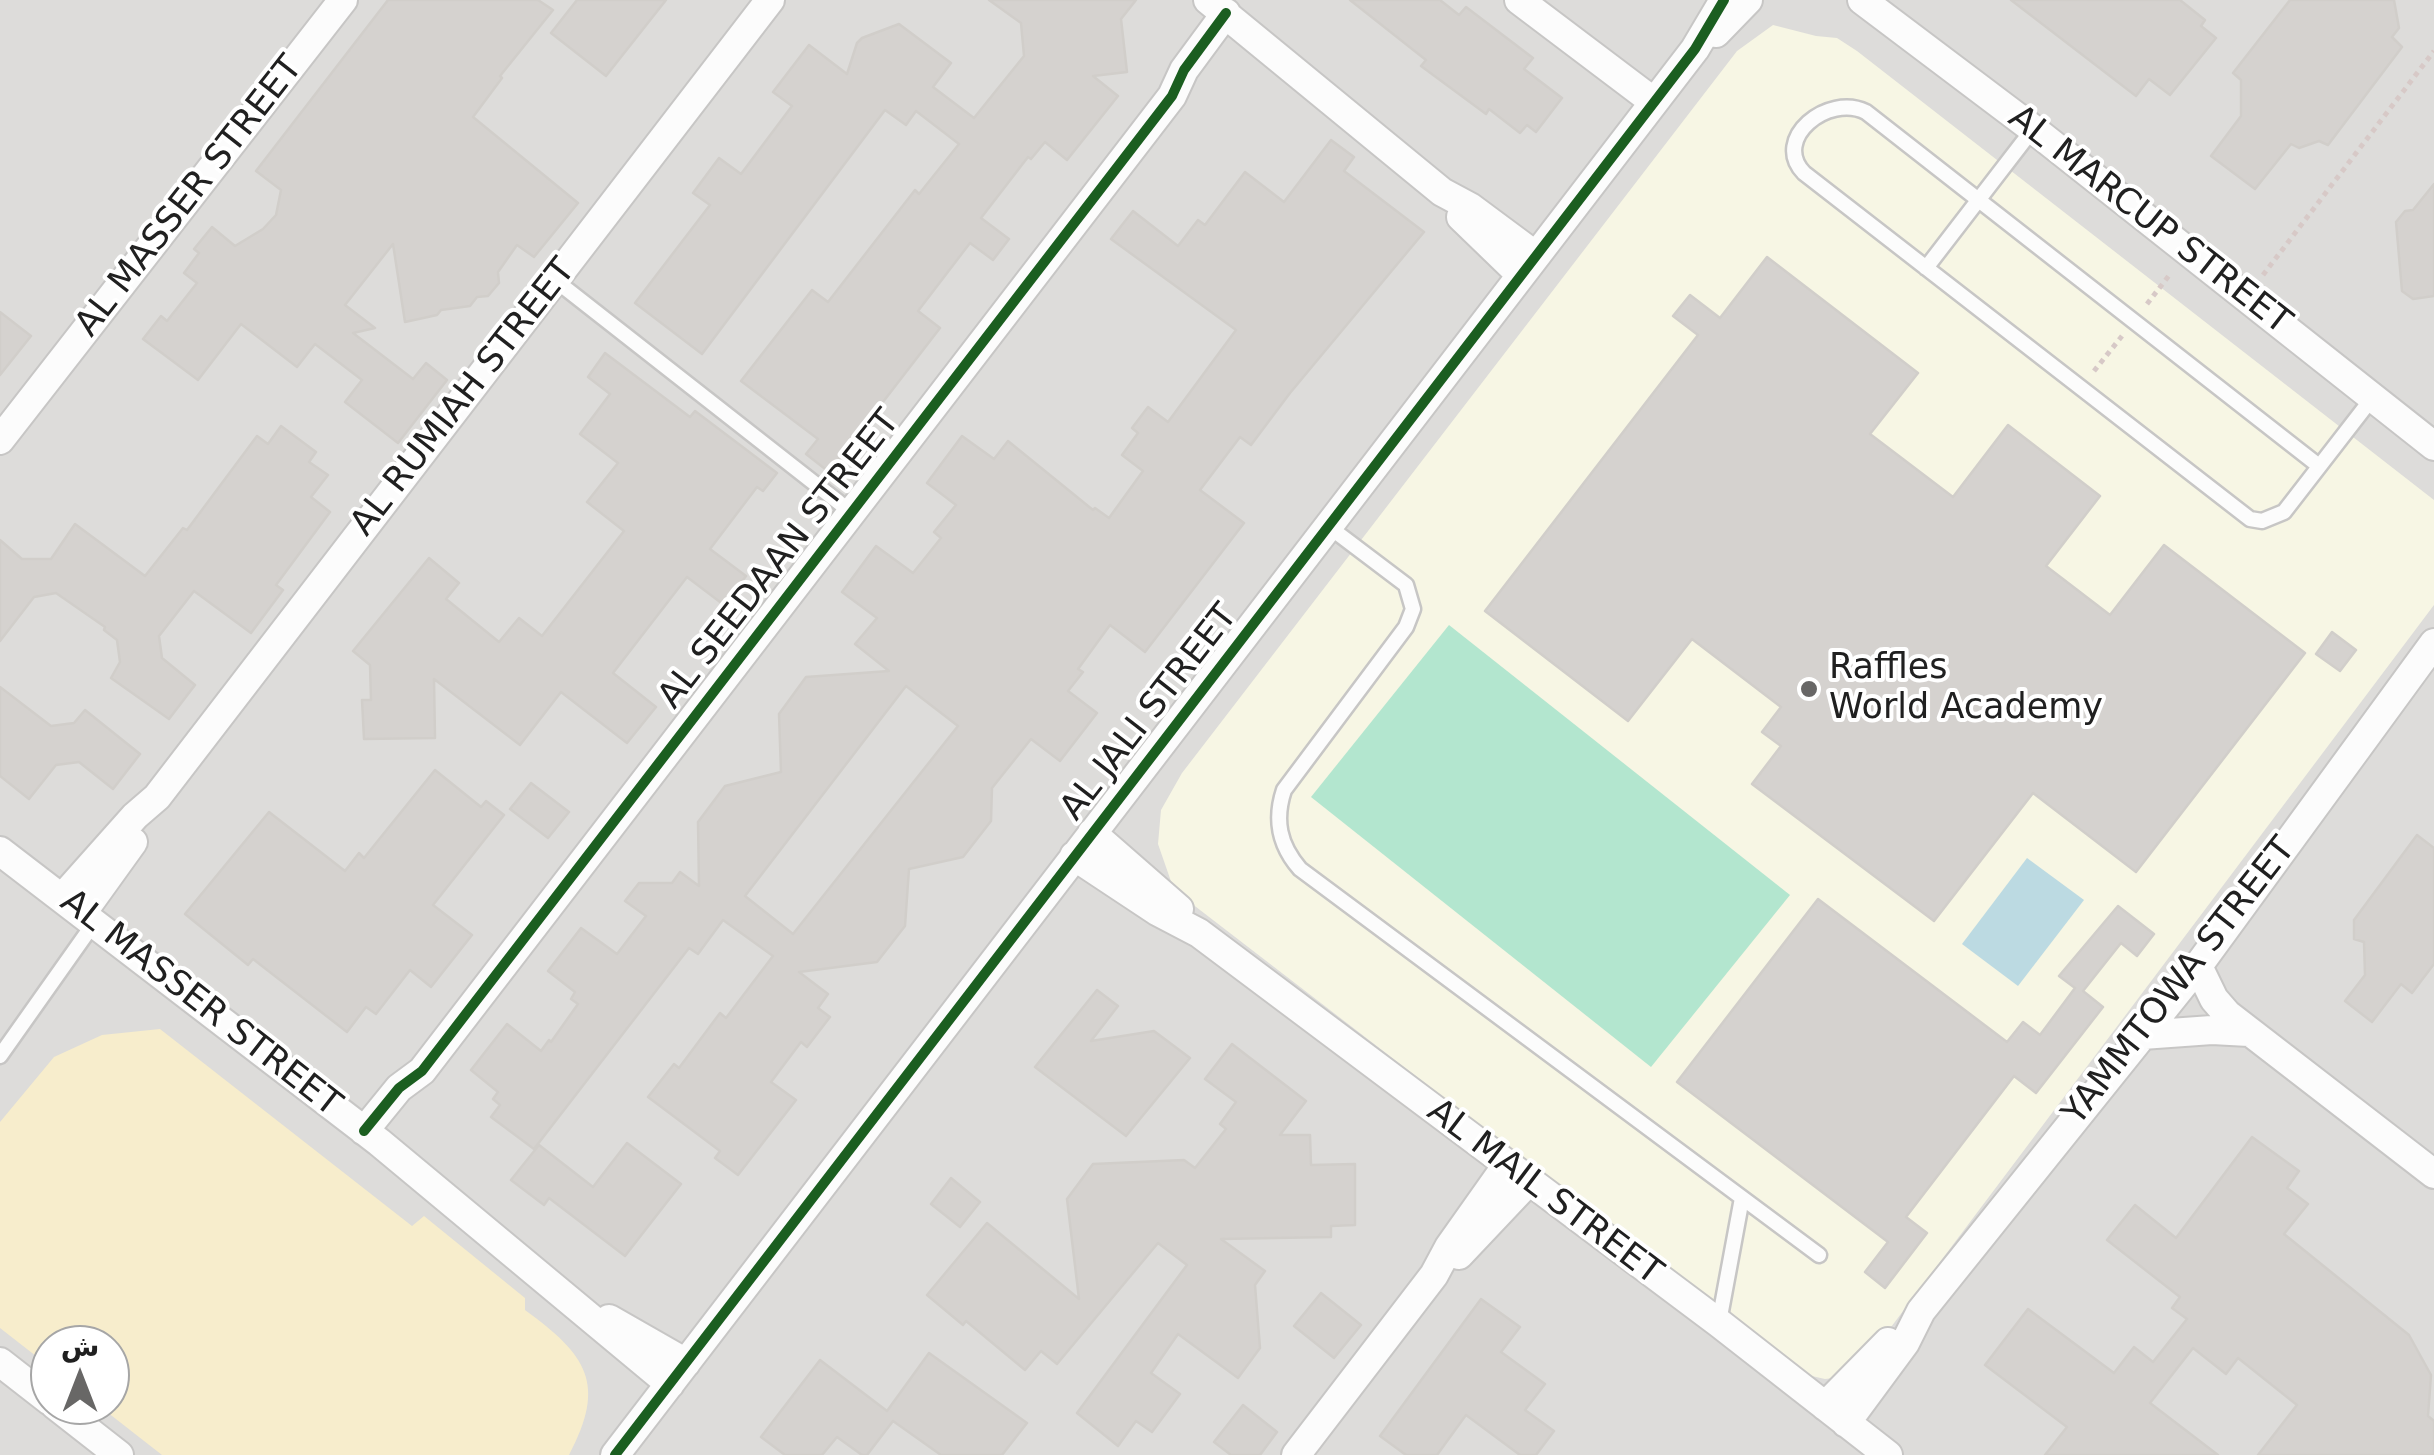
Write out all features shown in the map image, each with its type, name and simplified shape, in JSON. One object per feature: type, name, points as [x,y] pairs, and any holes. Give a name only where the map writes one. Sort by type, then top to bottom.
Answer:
[{"type":"street","name":"AL MASSER STREET","points":[[0,440],[343,0]]},
{"type":"street","name":"AL RUMIAH STREET","points":[[80,911],[144,825],[157,796],[770,0]]},
{"type":"street","points":[[1519,0],[1654,102]]},
{"type":"street","name":"AL JALI STREET","points":[[615,1455],[1695,49],[1724,0]]},
{"type":"street","name":"AL JALI STREET","points":[[1695,49],[1748,0]]},
{"type":"street","name":"AL MARCUP STREET","points":[[1862,0],[2033,128],[2434,446]]},
{"type":"street","points":[[1226,13],[1442,192],[1470,207],[1528,266]]},
{"type":"street","name":"AL SEEDAAN STREET","points":[[372,1136],[399,1088],[422,1071],[1172,96],[1196,79],[1226,13]]},
{"type":"street","name":"YAMMTOWA STREET","points":[[1835,1414],[2198,966],[2434,644]]},
{"type":"street","name":"AL MAIL STREET","points":[[1092,833],[1176,906],[1199,933]]},
{"type":"street","name":"AL MASSER STREET","points":[[0,851],[372,1136],[584,1310],[628,1328],[678,1373]]},
{"type":"street","name":"AL MAIL STREET","points":[[1074,856],[1157,911],[1199,933],[1888,1455]]},
{"type":"street","points":[[2198,966],[2220,1007],[2434,1174]]},
{"type":"street","points":[[2142,1035],[2212,1030],[2249,1032]]},
{"type":"street","points":[[1296,1455],[1434,1275],[1458,1234],[1517,1173]]},
{"type":"street","points":[[0,1362],[30,1386]]},
{"type":"street","points":[[80,1425],[119,1455]]},
{"type":"lane","points":[[2319,466],[1857,108],[1830,108],[1798,135],[1793,151],[1798,167],[2250,519],[2262,522],[2284,512],[2373,397]]},
{"type":"lane","points":[[1926,268],[2033,128]]},
{"type":"lane","points":[[555,280],[851,512]]},
{"type":"lane","points":[[1328,526],[1406,585],[1413,610],[1406,626],[1284,790],[1278,818],[1290,858],[1819,1255]]},
{"type":"lane","points":[[0,1056],[80,911]]},
{"type":"lane","points":[[1718,1323],[1742,1198]]},
{"type":"path","points":[[2246,296],[2434,51]]},
{"type":"shaded area","points":[[0,0],[2434,0],[2434,1455],[0,1455]]},
{"type":"shaded area","name":"Raffles World Academy","points":[[1773,25],[1837,38],[1857,51],[2434,500],[2434,605],[1867,1359],[1843,1377],[1825,1379],[1803,1374],[1174,890],[1158,844],[1161,810],[1182,773],[1737,51]]},
{"type":"sand","points":[[160,1029],[412,1226],[424,1216],[525,1298],[525,1310],[563,1342],[584,1373],[587,1409],[569,1455],[162,1455],[124,1425],[130,1425],[130,1325],[30,1325],[30,1351],[0,1328],[0,1122],[54,1057],[102,1035]]},
{"type":"green space","points":[[1449,625],[1790,895],[1651,1067],[1311,797]]},
{"type":"water","points":[[2027,858],[2084,900],[2018,986],[1962,944]]},
{"type":"building","points":[[388,0],[538,0],[553,10],[473,117],[578,203],[534,257],[517,245],[498,272],[499,283],[488,296],[477,297],[470,306],[441,310],[437,315],[405,322],[393,244],[345,305],[375,328],[353,333],[413,379],[426,363],[447,380],[398,443],[345,402],[362,380],[315,344],[297,367],[241,324],[198,380],[143,339],[161,316],[167,321],[197,283],[184,273],[199,253],[194,249],[212,227],[235,246],[263,229],[276,215],[281,190],[256,171]]},
{"type":"building","points":[[577,0],[666,0],[606,76],[551,33]]},
{"type":"building","points":[[989,0],[1136,0],[1121,19],[1127,72],[1093,76],[1118,96],[1067,160],[1045,142],[1031,159],[1028,157],[981,218],[1009,239],[993,260],[970,243],[918,311],[940,328],[829,472],[806,454],[818,439],[741,381],[812,290],[828,302],[915,190],[919,194],[959,144],[916,111],[906,125],[885,110],[702,354],[635,303],[710,205],[693,193],[719,158],[741,174],[792,106],[773,92],[809,45],[847,74],[862,38],[899,24],[951,63],[933,87],[974,118],[1024,56],[1021,23]]},
{"type":"building","points":[[1350,0],[1440,0],[1459,15],[1466,7],[1533,58],[1524,69],[1562,98],[1536,132],[1527,125],[1520,133],[1489,109],[1486,114],[1421,66],[1426,60]]},
{"type":"building","points":[[2011,0],[2180,0],[2205,20],[2201,26],[2216,38],[2170,95],[2149,79],[2136,96]]},
{"type":"building","points":[[2290,0],[2394,0],[2399,28],[2392,37],[2402,47],[2328,145],[2319,141],[2299,148],[2291,144],[2255,189],[2211,156],[2241,116],[2241,80],[2233,73]]},
{"type":"building","points":[[1331,140],[1354,157],[1344,171],[1424,232],[1251,445],[1240,437],[1200,490],[1244,523],[1145,652],[1110,625],[1078,669],[1083,672],[1068,691],[1097,713],[1060,761],[1031,739],[992,788],[991,821],[963,857],[909,869],[905,926],[877,962],[799,972],[828,994],[818,1008],[830,1017],[807,1047],[801,1042],[771,1082],[796,1100],[738,1175],[715,1158],[720,1151],[648,1097],[674,1064],[679,1068],[720,1013],[726,1018],[773,956],[723,920],[698,954],[689,948],[534,1149],[491,1117],[500,1105],[493,1099],[498,1092],[471,1070],[507,1024],[541,1051],[551,1042],[578,1004],[571,999],[575,992],[548,971],[581,928],[617,954],[646,916],[625,901],[639,883],[672,883],[680,872],[699,886],[698,822],[725,786],[781,772],[779,714],[806,677],[889,671],[855,644],[877,618],[842,592],[876,546],[913,573],[941,538],[934,532],[956,505],[927,483],[962,436],[994,459],[1008,441],[1093,510],[1109,518],[1143,471],[1122,455],[1138,433],[1132,428],[1148,407],[1168,422],[1236,330],[1111,239],[1133,211],[1178,246],[1198,220],[1205,225],[1245,172],[1284,202]],"holes":[[[906,686],[958,726],[793,934],[745,896]]]},
{"type":"building","points":[[2434,184],[2434,296],[2413,299],[2402,291],[2396,222],[2405,211],[2413,210]]},
{"type":"building","points":[[1767,257],[1918,373],[1870,434],[1953,497],[2008,425],[2100,496],[2046,566],[2110,615],[2164,545],[2305,653],[2136,872],[2033,793],[1934,921],[1752,784],[1781,746],[1762,732],[1781,707],[1692,639],[1628,721],[1485,611],[1698,335],[1673,316],[1690,295],[1720,318]]},
{"type":"building","points":[[0,312],[31,336],[0,375]]},
{"type":"building","points":[[605,353],[690,417],[695,411],[777,473],[763,491],[757,487],[710,549],[746,576],[724,605],[687,577],[613,673],[656,707],[627,743],[561,692],[520,745],[434,679],[435,738],[364,739],[362,700],[371,700],[370,665],[353,651],[429,558],[459,583],[446,599],[499,642],[519,618],[542,636],[624,531],[587,502],[618,463],[580,434],[610,394],[588,377]]},
{"type":"building","points":[[281,426],[316,452],[309,462],[328,475],[311,497],[330,512],[276,585],[283,590],[251,633],[194,591],[159,636],[162,658],[195,685],[169,719],[111,678],[120,662],[117,640],[56,593],[34,597],[0,641],[0,540],[22,559],[51,559],[75,524],[145,576],[183,528],[187,530],[257,436],[268,444]]},
{"type":"building","points":[[2332,632],[2356,650],[2340,671],[2316,654]]},
{"type":"building","points":[[0,687],[51,726],[74,723],[85,710],[140,754],[113,789],[79,762],[56,765],[29,799],[0,776]]},
{"type":"building","points":[[435,770],[481,807],[486,801],[504,815],[433,905],[472,935],[431,987],[410,970],[376,1014],[366,1007],[347,1032],[253,959],[248,965],[185,914],[269,812],[345,871],[359,853],[364,858]]},
{"type":"building","points":[[531,783],[569,812],[548,838],[510,809]]},
{"type":"building","points":[[2417,835],[2434,848],[2434,964],[2412,993],[2401,984],[2372,1022],[2345,1001],[2365,975],[2364,942],[2354,939],[2354,920]]},
{"type":"building","points":[[1818,899],[2007,1042],[2023,1022],[2040,1035],[2075,988],[2059,976],[2118,906],[2154,934],[2137,956],[2121,943],[2083,991],[2103,1007],[2036,1093],[2014,1076],[1906,1217],[1927,1233],[1885,1288],[1865,1272],[1888,1242],[1677,1082]]},
{"type":"building","points":[[1097,990],[1118,1006],[1091,1041],[1154,1031],[1190,1058],[1126,1136],[1035,1067]]},
{"type":"building","points":[[1232,1044],[1306,1101],[1280,1135],[1310,1135],[1311,1165],[1355,1164],[1355,1225],[1331,1226],[1331,1237],[1221,1239],[1265,1271],[1255,1285],[1260,1348],[1238,1378],[1178,1334],[1151,1373],[1180,1394],[1152,1432],[1136,1421],[1118,1446],[1077,1413],[1187,1265],[1158,1243],[1057,1364],[1041,1351],[1025,1370],[966,1321],[963,1325],[927,1295],[987,1223],[1079,1299],[1067,1199],[1093,1164],[1184,1160],[1195,1168],[1226,1129],[1220,1124],[1236,1102],[1205,1079]]},
{"type":"building","points":[[2252,1137],[2299,1171],[2287,1188],[2308,1204],[2284,1234],[2409,1335],[2431,1375],[2428,1416],[2434,1421],[2434,1455],[2258,1455],[2297,1405],[2238,1358],[2226,1374],[2193,1348],[2150,1403],[2218,1455],[2045,1455],[2067,1427],[1985,1365],[2028,1309],[2114,1373],[2134,1347],[2153,1362],[2187,1319],[2172,1308],[2180,1297],[2107,1240],[2135,1205],[2176,1238]]},
{"type":"building","points":[[627,1143],[681,1184],[625,1256],[549,1198],[544,1205],[511,1180],[539,1145],[593,1187]]},
{"type":"building","points":[[951,1178],[980,1202],[960,1227],[931,1204]]},
{"type":"building","points":[[1321,1293],[1361,1325],[1334,1358],[1294,1326]]},
{"type":"building","points":[[1481,1299],[1520,1327],[1501,1352],[1545,1384],[1525,1410],[1554,1431],[1536,1455],[1520,1455],[1466,1415],[1437,1455],[1406,1455],[1380,1436]]},
{"type":"building","points":[[929,1353],[1027,1423],[1002,1455],[941,1455],[893,1421],[867,1455],[837,1437],[822,1455],[785,1455],[761,1437],[820,1360],[887,1411]]},
{"type":"building","points":[[1243,1405],[1277,1432],[1260,1455],[1231,1455],[1214,1442]]},
{"type":"cycle path","points":[[615,1455],[1695,49],[1724,0]]},
{"type":"cycle path","points":[[364,1131],[399,1088],[422,1071],[1172,96],[1184,70],[1226,13]]},
{"type":"place","name":"Raffles World Academy","points":[[1809,689]]}]
